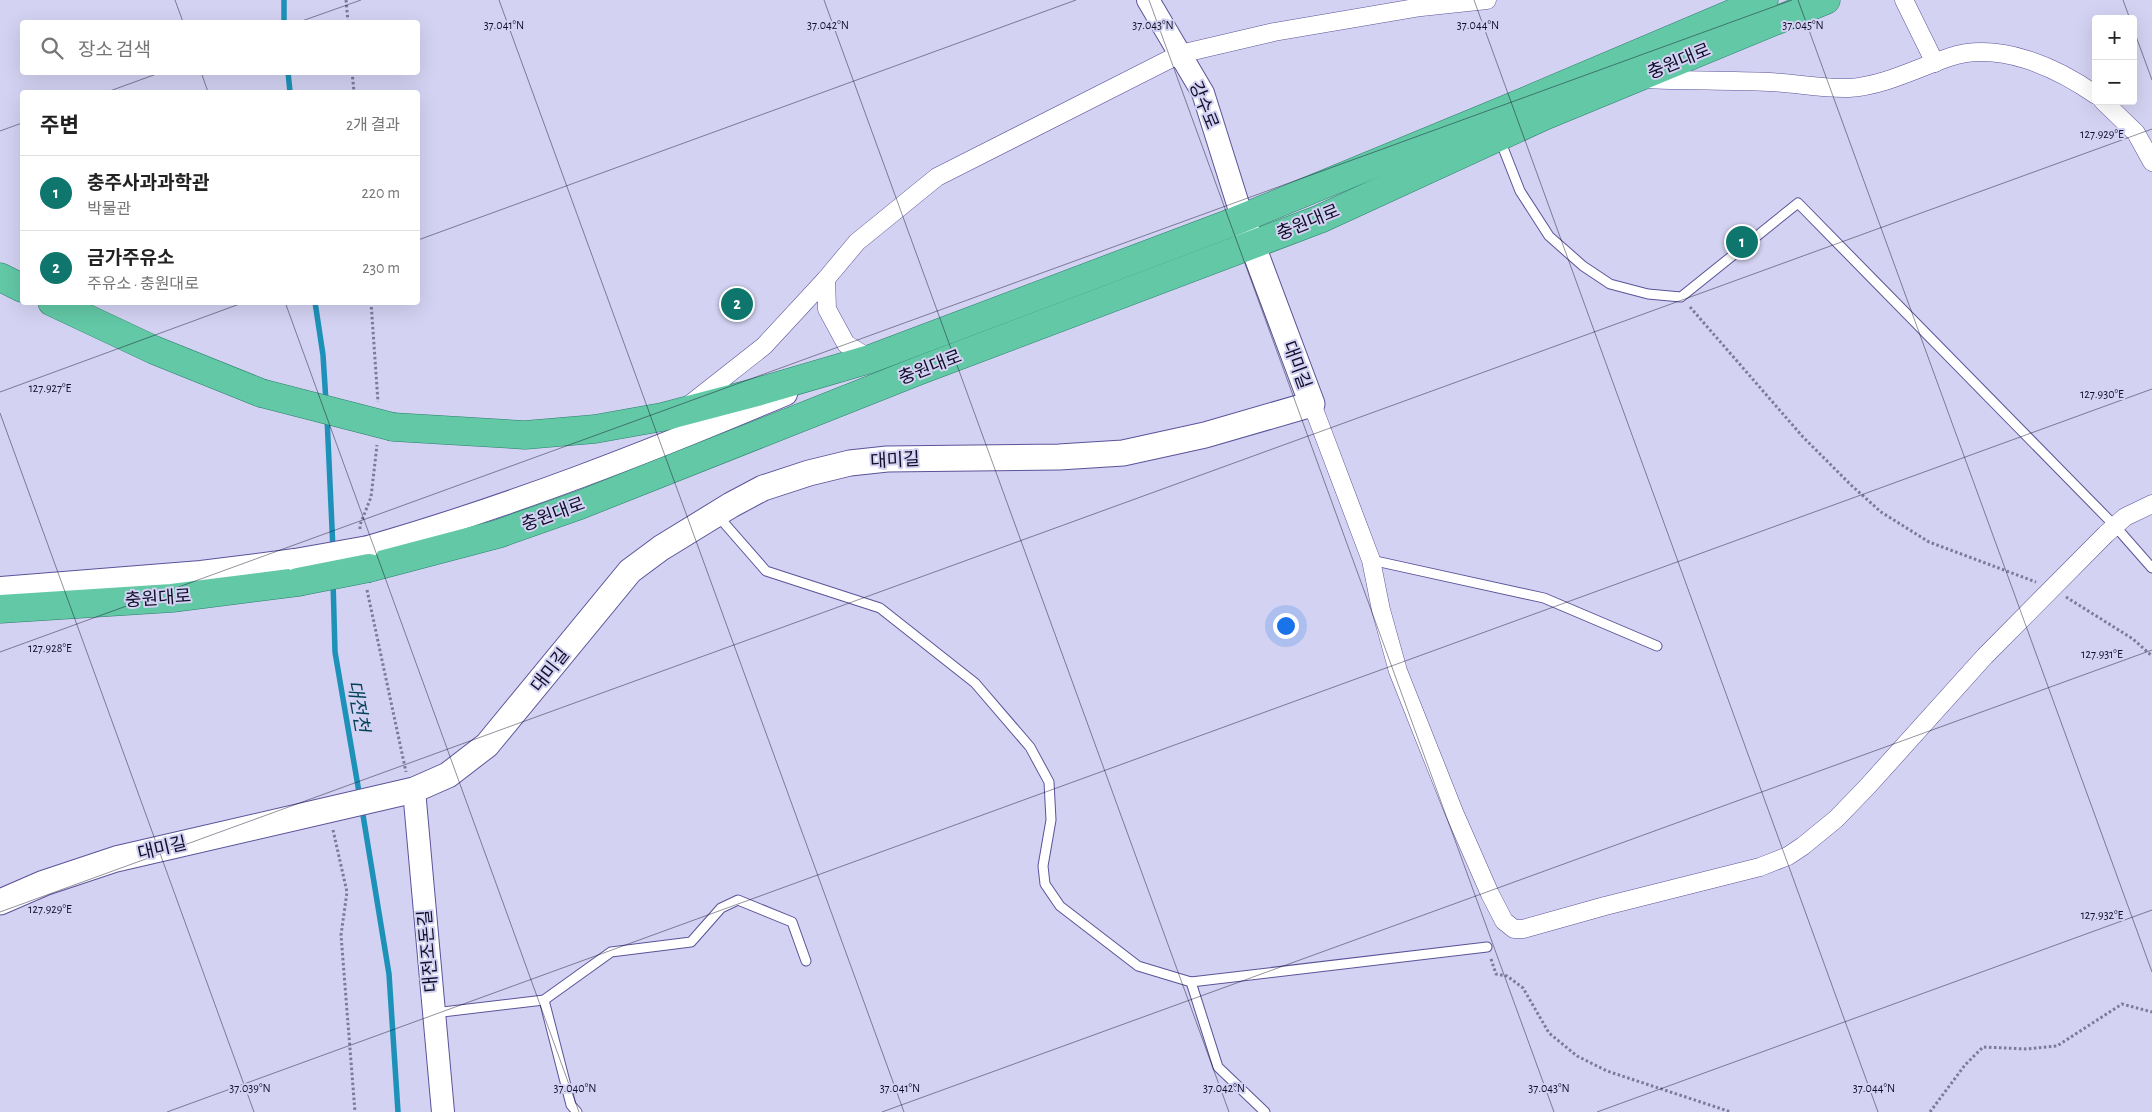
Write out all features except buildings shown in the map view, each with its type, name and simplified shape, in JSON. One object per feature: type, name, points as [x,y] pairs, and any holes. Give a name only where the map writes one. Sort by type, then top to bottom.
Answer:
[{"type":"highway","name":"충원대로","points":[[58,305],[154,350],[261,393],[393,427],[525,435],[595,429],[681,412],[870,358],[1242,217],[1507,109],[1764,0]]},
{"type":"highway","name":"충원대로","points":[[0,609],[172,598],[498,534],[580,505],[918,372],[1320,219],[1498,137],[1826,0]]},
{"type":"highway","points":[[0,277],[20,287]]},
{"type":"main road","name":"대미길","points":[[0,902],[44,883],[116,859],[331,818],[448,775],[487,745],[630,571],[661,548],[764,488],[809,473],[850,463],[886,459],[1060,457],[1123,453],[1205,434],[1312,404],[1242,217]]},
{"type":"street","name":"강수로","points":[[1148,0],[1203,93],[1242,217]]},
{"type":"street","points":[[681,412],[764,346],[826,279],[857,242],[937,177],[1180,54],[1274,32],[1421,7],[1487,0]]},
{"type":"street","points":[[1904,0],[1935,63]]},
{"type":"street","points":[[1637,78],[1679,81],[1770,82],[1849,88],[1898,76],[1953,56],[1987,52],[2021,58],[2056,71],[2092,93]]},
{"type":"street","points":[[2107,105],[2136,132],[2152,162]]},
{"type":"street","points":[[826,279],[827,309],[846,344],[870,358]]},
{"type":"street","points":[[368,558],[438,527],[535,494],[709,427],[870,358]]},
{"type":"street","points":[[1312,404],[1371,560],[1381,610],[1398,671],[1454,812],[1490,894],[1504,921],[1514,929],[1523,929],[1760,867],[1788,856],[1836,819],[1861,794],[1985,656],[2114,526],[2152,504]]},
{"type":"street","name":"충원대로","points":[[0,588],[200,572],[297,572]]},
{"type":"street","name":"대전조돈길","points":[[405,792],[434,1013],[443,1112]]},
{"type":"lane","points":[[1498,137],[1520,190],[1549,236],[1582,266],[1610,284],[1648,294],[1681,297],[1798,203],[2114,526],[2152,568]]},
{"type":"lane","points":[[716,515],[766,571],[880,608],[975,683],[1030,747],[1049,782],[1051,820],[1043,866],[1045,884],[1060,906],[1138,966],[1191,982],[1488,947]]},
{"type":"lane","points":[[1371,560],[1544,598],[1657,646]]},
{"type":"lane","points":[[434,1013],[544,1000],[611,952],[691,942],[721,908],[738,900],[792,922],[806,961]]},
{"type":"lane","points":[[1191,982],[1218,1067],[1264,1112]]},
{"type":"lane","points":[[544,1000],[571,1105],[577,1112]]},
{"type":"path","points":[[346,0],[348,20]]},
{"type":"path","points":[[352,75],[354,90]]},
{"type":"path","points":[[1681,297],[1803,437],[1881,512],[1929,542],[2052,588],[2133,639],[2152,656]]},
{"type":"path","points":[[331,818],[347,892],[341,935],[355,1112]]},
{"type":"path","points":[[1488,947],[1496,974],[1507,976],[1523,988],[1549,1033],[1577,1056],[1607,1070],[1731,1112]]},
{"type":"path","points":[[1930,1112],[1965,1065],[1983,1047],[2026,1049],[2057,1046],[2122,1004],[2152,1012]]},
{"type":"waterway","name":"대전천","points":[[284,0],[284,20]]},
{"type":"waterway","name":"대전천","points":[[288,75],[290,90]]},
{"type":"waterway","name":"대전천","points":[[315,305],[323,355],[326,402]]},
{"type":"waterway","name":"대전천","points":[[327,417],[333,550]]},
{"type":"waterway","name":"대전천","points":[[333,581],[335,652],[360,798]]},
{"type":"waterway","name":"대전천","points":[[362,809],[389,974],[398,1112]]},
{"type":"place","name":"충주사과과학관","points":[[1742,242]]},
{"type":"place","name":"금가주유소","points":[[737,304]]}]
